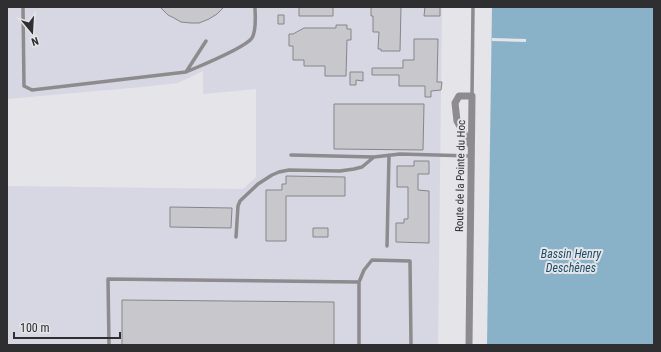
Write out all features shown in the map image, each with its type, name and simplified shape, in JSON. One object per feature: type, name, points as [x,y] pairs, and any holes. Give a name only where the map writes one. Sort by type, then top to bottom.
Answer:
[{"type":"street","points":[[471,146],[457,121],[455,102],[459,96],[472,96]]},
{"type":"street","name":"Route de la Pointe du Hoc","points":[[469,345],[472,96]]},
{"type":"lane","points":[[23,7],[24,86],[32,90],[186,72],[239,48],[248,42],[254,32],[255,7]]},
{"type":"lane","name":"Route de la Pointe du Hoc","points":[[472,96],[473,7]]},
{"type":"lane","points":[[186,72],[206,41]]},
{"type":"lane","points":[[291,155],[374,157],[400,154],[471,156]]},
{"type":"lane","points":[[387,246],[389,155]]},
{"type":"lane","points":[[236,237],[238,206],[240,201],[258,184],[272,175],[289,170],[340,171],[354,169],[362,167],[374,157]]},
{"type":"lane","points":[[359,345],[359,282],[364,270],[372,260],[410,261],[411,345]]},
{"type":"lane","points":[[109,345],[108,279],[359,282]]},
{"type":"shaded area","points":[[7,7],[442,7],[438,345],[7,345],[7,186],[243,189],[256,177],[256,89],[203,94],[203,71],[178,83],[7,99]]},
{"type":"water","name":"Bassin Henry Deschênes","points":[[492,7],[654,7],[654,345],[487,345]]},
{"type":"pier","points":[[492,38],[526,39],[526,42],[492,41]]},
{"type":"building","points":[[160,7],[224,7],[209,19],[199,23],[191,23],[181,22],[168,15]]},
{"type":"building","points":[[299,7],[333,7],[333,16],[299,16]]},
{"type":"building","points":[[371,7],[401,7],[400,51],[381,51],[381,49],[378,49],[379,32],[373,32],[373,16],[371,16]]},
{"type":"building","points":[[425,7],[440,7],[440,16],[424,16]]},
{"type":"building","points":[[278,15],[284,15],[284,24],[278,24]]},
{"type":"building","points":[[336,25],[347,25],[347,29],[351,29],[351,40],[347,40],[346,76],[325,76],[325,66],[304,66],[304,60],[293,60],[293,46],[289,46],[289,34],[293,34],[304,28],[336,28]]},
{"type":"building","points":[[414,39],[438,39],[437,82],[442,82],[441,90],[431,91],[431,97],[425,97],[425,86],[399,86],[399,75],[372,75],[372,68],[403,68],[403,60],[414,60]]},
{"type":"building","points":[[350,72],[363,72],[363,81],[356,80],[356,85],[350,85]]},
{"type":"building","points":[[334,104],[424,104],[423,150],[334,149]]},
{"type":"building","points":[[414,161],[429,161],[429,174],[418,174],[418,190],[429,191],[429,243],[396,242],[396,223],[404,223],[404,219],[408,219],[408,187],[397,187],[397,166],[414,166]]},
{"type":"building","points":[[286,176],[345,177],[345,196],[286,196],[286,241],[266,241],[266,190],[282,190],[282,184],[286,184]]},
{"type":"building","points":[[170,207],[232,208],[231,228],[170,227]]},
{"type":"building","points":[[313,228],[328,228],[328,237],[313,237]]},
{"type":"building","points":[[122,300],[334,302],[334,345],[122,345]]}]
